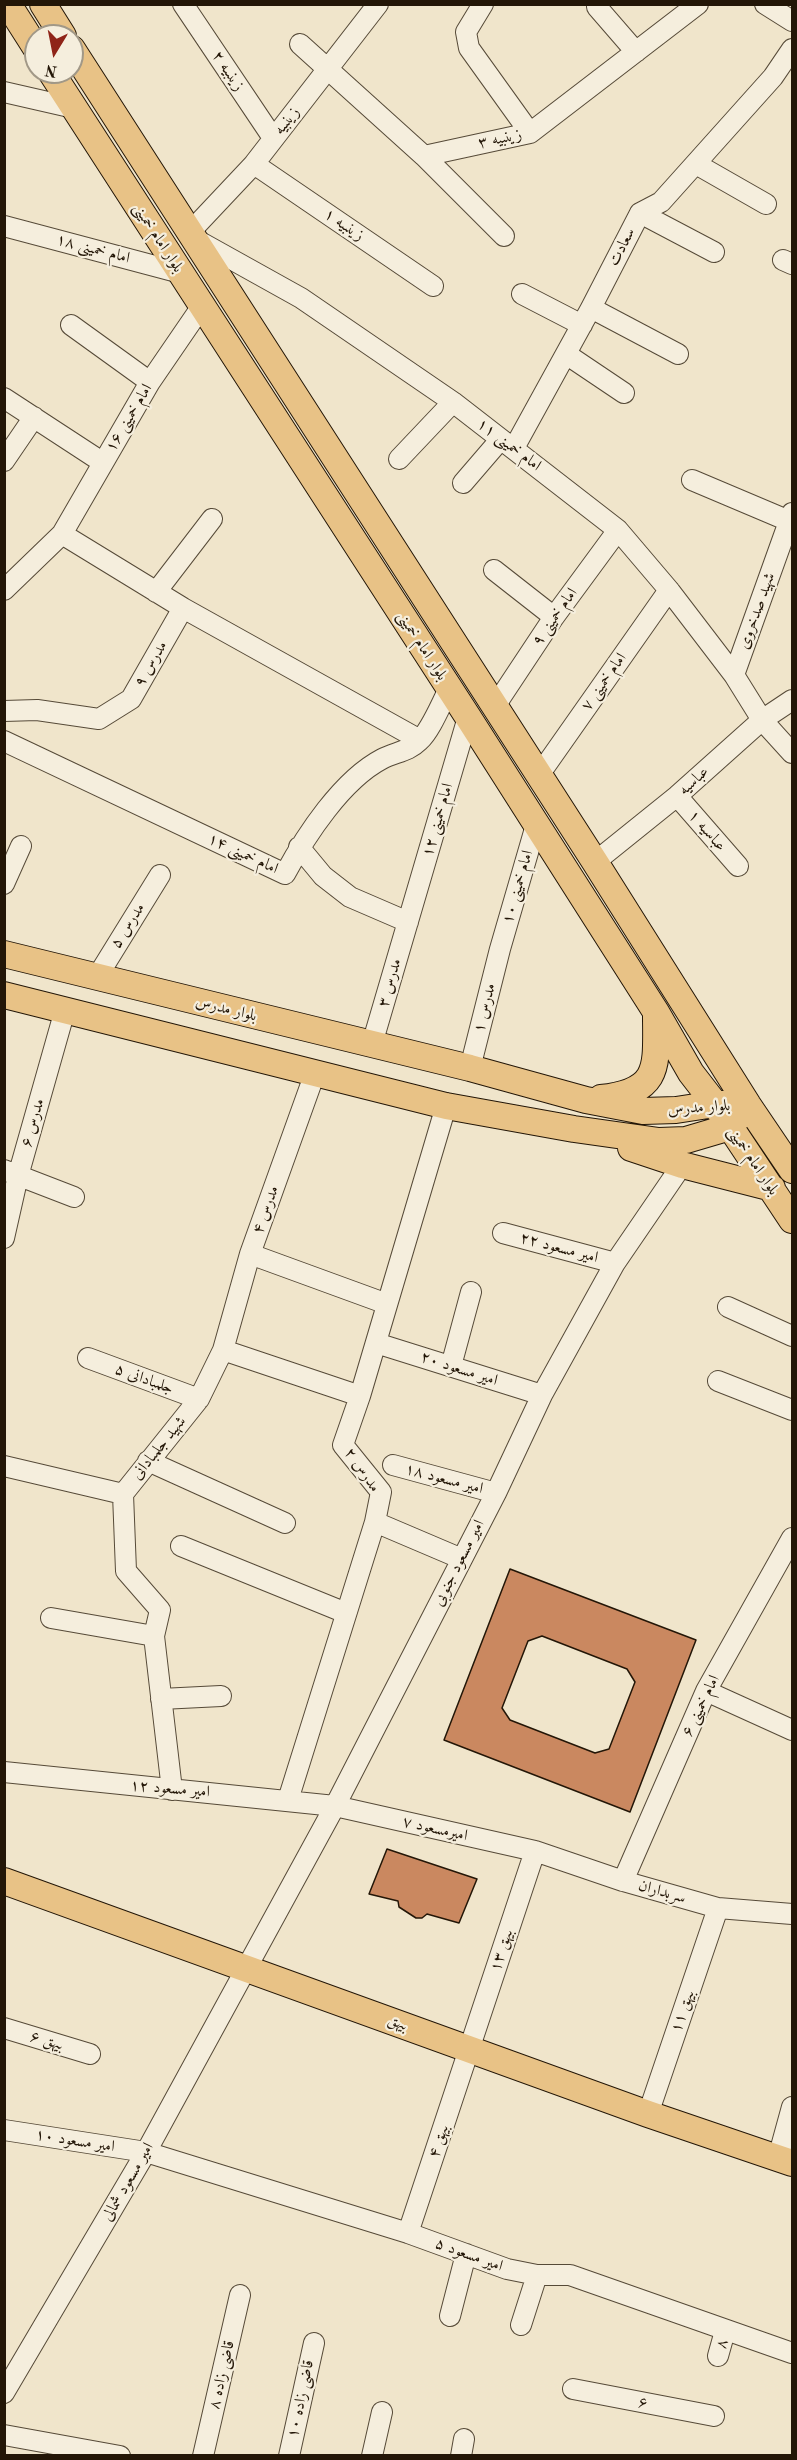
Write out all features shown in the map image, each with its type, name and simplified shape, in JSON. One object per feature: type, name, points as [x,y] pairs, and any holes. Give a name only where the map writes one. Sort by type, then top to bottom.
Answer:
[{"type":"main road","points":[[8,4],[24,29]]},
{"type":"main road","points":[[43,4],[56,24]]},
{"type":"main road","name":"بلوار امام خمینی","points":[[84,68],[595,862],[748,1105],[792,1170]]},
{"type":"main road","name":"بلوار امام خمینی","points":[[59,84],[468,717],[656,1012],[691,1073],[715,1104],[792,1220]]},
{"type":"main road","name":"بلوار مدرس","points":[[4,954],[470,1068],[586,1100],[643,1111],[676,1110],[715,1104],[748,1105]]},
{"type":"main road","points":[[65,1010],[85,974]]},
{"type":"main road","name":"بلوار مدرس","points":[[4,995],[446,1106],[659,1142],[686,1140],[730,1127],[748,1105]]},
{"type":"main road","points":[[586,1100],[620,1096],[634,1091],[649,1080],[656,1059],[656,1012],[681,998]]},
{"type":"main road","points":[[574,1129],[682,1165],[772,1188]]},
{"type":"main road","name":"بیهق","points":[[4,1881],[648,2114],[785,2161]]},
{"type":"street","name":"زینبیه ۲","points":[[183,4],[273,138]]},
{"type":"street","name":"زینبیه","points":[[192,235],[254,164],[378,4]]},
{"type":"street","points":[[483,4],[466,32],[469,48],[530,133]]},
{"type":"street","name":"زینبیه ۳","points":[[424,156],[530,133],[698,4]]},
{"type":"street","points":[[765,4],[792,21]]},
{"type":"street","points":[[597,7],[636,52]]},
{"type":"street","points":[[300,44],[424,156],[504,236]]},
{"type":"street","name":"سعادت","points":[[463,483],[507,444],[566,354],[640,213],[661,202],[773,77],[792,49]]},
{"type":"street","points":[[4,92],[75,108]]},
{"type":"street","name":"زینبیه ۱","points":[[254,164],[433,286]]},
{"type":"street","points":[[696,164],[766,204]]},
{"type":"street","points":[[640,213],[714,252]]},
{"type":"street","name":"امام خمینی ۱۸","points":[[4,226],[181,273]]},
{"type":"street","name":"امام خمینی ۱۱","points":[[192,235],[301,298],[453,402],[618,530],[669,590],[734,675],[762,720],[792,753]]},
{"type":"street","points":[[522,294],[586,316],[678,354]]},
{"type":"street","name":"امام خمینی ۱۶","points":[[4,590],[62,534],[150,382],[202,306]]},
{"type":"street","points":[[71,325],[150,382]]},
{"type":"street","points":[[566,354],[624,393]]},
{"type":"street","points":[[4,398],[102,462]]},
{"type":"street","points":[[399,459],[453,402]]},
{"type":"street","points":[[4,462],[34,417]]},
{"type":"street","points":[[693,480],[791,517]]},
{"type":"street","name":"شهید صدخروی","points":[[734,675],[791,517]]},
{"type":"street","points":[[156,592],[212,519]]},
{"type":"street","name":"امام خمینی ۹","points":[[495,706],[554,617],[618,530]]},
{"type":"street","points":[[62,534],[183,608],[420,740],[449,689]]},
{"type":"street","points":[[494,570],[554,617]]},
{"type":"street","name":"امام خمینی ۷","points":[[539,775],[669,590]]},
{"type":"street","name":"مدرس ۹","points":[[4,711],[37,710],[99,719],[131,699],[183,608]]},
{"type":"street","name":"عباسیه","points":[[595,862],[677,796],[762,720],[792,700]]},
{"type":"street","name":"امام خمینی ۱۲","points":[[408,922],[468,717]]},
{"type":"street","name":"امام خمینی ۱۴","points":[[4,741],[285,874],[314,825],[354,780],[382,759],[407,750],[420,740]]},
{"type":"street","name":"عباسیه ۱","points":[[677,796],[738,866]]},
{"type":"street","name":"امام خمینی ۱۰","points":[[500,949],[536,825]]},
{"type":"street","points":[[4,884],[21,846]]},
{"type":"street","points":[[299,847],[323,876],[350,897],[408,922]]},
{"type":"street","name":"مدرس ۵","points":[[85,974],[160,875]]},
{"type":"street","name":"مدرس ۳","points":[[372,1044],[408,922]]},
{"type":"street","name":"مدرس ۱","points":[[470,1068],[500,949]]},
{"type":"street","name":"مدرس ۶","points":[[4,1238],[11,1173],[65,1010]]},
{"type":"street","name":"مدرس ۴","points":[[223,1350],[250,1254],[315,1072]]},
{"type":"street","name":"مدرس ۲","points":[[288,1800],[375,1522],[381,1492],[343,1445],[360,1396],[446,1106]]},
{"type":"street","name":"امیر مسعود جنوبی","points":[[247,1968],[335,1806],[496,1493],[542,1395],[615,1263],[682,1165]]},
{"type":"street","points":[[11,1173],[74,1197]]},
{"type":"street","name":"امیر مسعود ۲۲","points":[[503,1233],[615,1263]]},
{"type":"street","points":[[250,1254],[387,1304]]},
{"type":"street","points":[[451,1366],[471,1292]]},
{"type":"street","points":[[728,1307],[792,1336]]},
{"type":"street","name":"امیر مسعود ۲۰","points":[[376,1343],[542,1395]]},
{"type":"street","points":[[223,1350],[360,1396]]},
{"type":"street","name":"شهید جلمبادانی","points":[[172,1790],[154,1636],[160,1610],[126,1571],[123,1494],[199,1399],[223,1350]]},
{"type":"street","name":"جلمبادانی ۵","points":[[88,1358],[199,1399]]},
{"type":"street","points":[[718,1381],[792,1410]]},
{"type":"street","points":[[148,1461],[285,1522]]},
{"type":"street","name":"امیر مسعود ۱۸","points":[[393,1465],[496,1493]]},
{"type":"street","points":[[4,1466],[123,1494]]},
{"type":"street","points":[[375,1522],[462,1559]]},
{"type":"street","name":"امام خمینی ۶","points":[[622,1881],[706,1691],[786,1566],[792,1538]]},
{"type":"street","points":[[181,1546],[346,1613]]},
{"type":"street","points":[[51,1618],[154,1636]]},
{"type":"street","points":[[706,1691],[792,1730]]},
{"type":"street","points":[[161,1699],[221,1696]]},
{"type":"street","name":"امیر مسعود ۱۲","points":[[4,1772],[335,1806]]},
{"type":"street","name":"امیرمسعود ۷","points":[[335,1806],[534,1851]]},
{"type":"street","name":"سربداران","points":[[534,1851],[622,1881],[718,1908],[792,1914]]},
{"type":"street","name":"بیهق ۱۳","points":[[469,2049],[534,1851]]},
{"type":"street","name":"بیهق ۱۱","points":[[648,2114],[718,1908]]},
{"type":"street","name":"امیر مسعود شمالی","points":[[4,2393],[146,2152],[247,1968]]},
{"type":"street","name":"بیهق ۶","points":[[4,2028],[90,2054]]},
{"type":"street","name":"بیهق ۴","points":[[408,2233],[469,2049]]},
{"type":"street","points":[[785,2161],[792,2107]]},
{"type":"street","name":"امیر مسعود ۱۰","points":[[4,2130],[146,2152]]},
{"type":"street","name":"امیر مسعود ۵","points":[[146,2152],[408,2233],[507,2269],[537,2276],[570,2275],[792,2353]]},
{"type":"street","points":[[450,2316],[466,2254]]},
{"type":"street","points":[[521,2325],[537,2276]]},
{"type":"street","name":"قاضی زاده ۸","points":[[203,2456],[240,2295]]},
{"type":"street","name":"۸","points":[[718,2356],[725,2331]]},
{"type":"street","name":"قاضی زاده ۱۰","points":[[289,2456],[314,2343]]},
{"type":"street","name":"۶","points":[[573,2389],[714,2416]]},
{"type":"street","points":[[372,2456],[382,2412]]},
{"type":"street","points":[[4,2435],[120,2456]]},
{"type":"building","points":[[510,1569],[696,1640],[630,1812],[444,1740]],"holes":[[[542,1636],[627,1669],[635,1682],[609,1749],[595,1753],[510,1720],[502,1708],[528,1641]]]},
{"type":"building","points":[[387,1849],[477,1879],[459,1923],[427,1914],[422,1918],[416,1918],[399,1907],[398,1901],[369,1894]]}]
